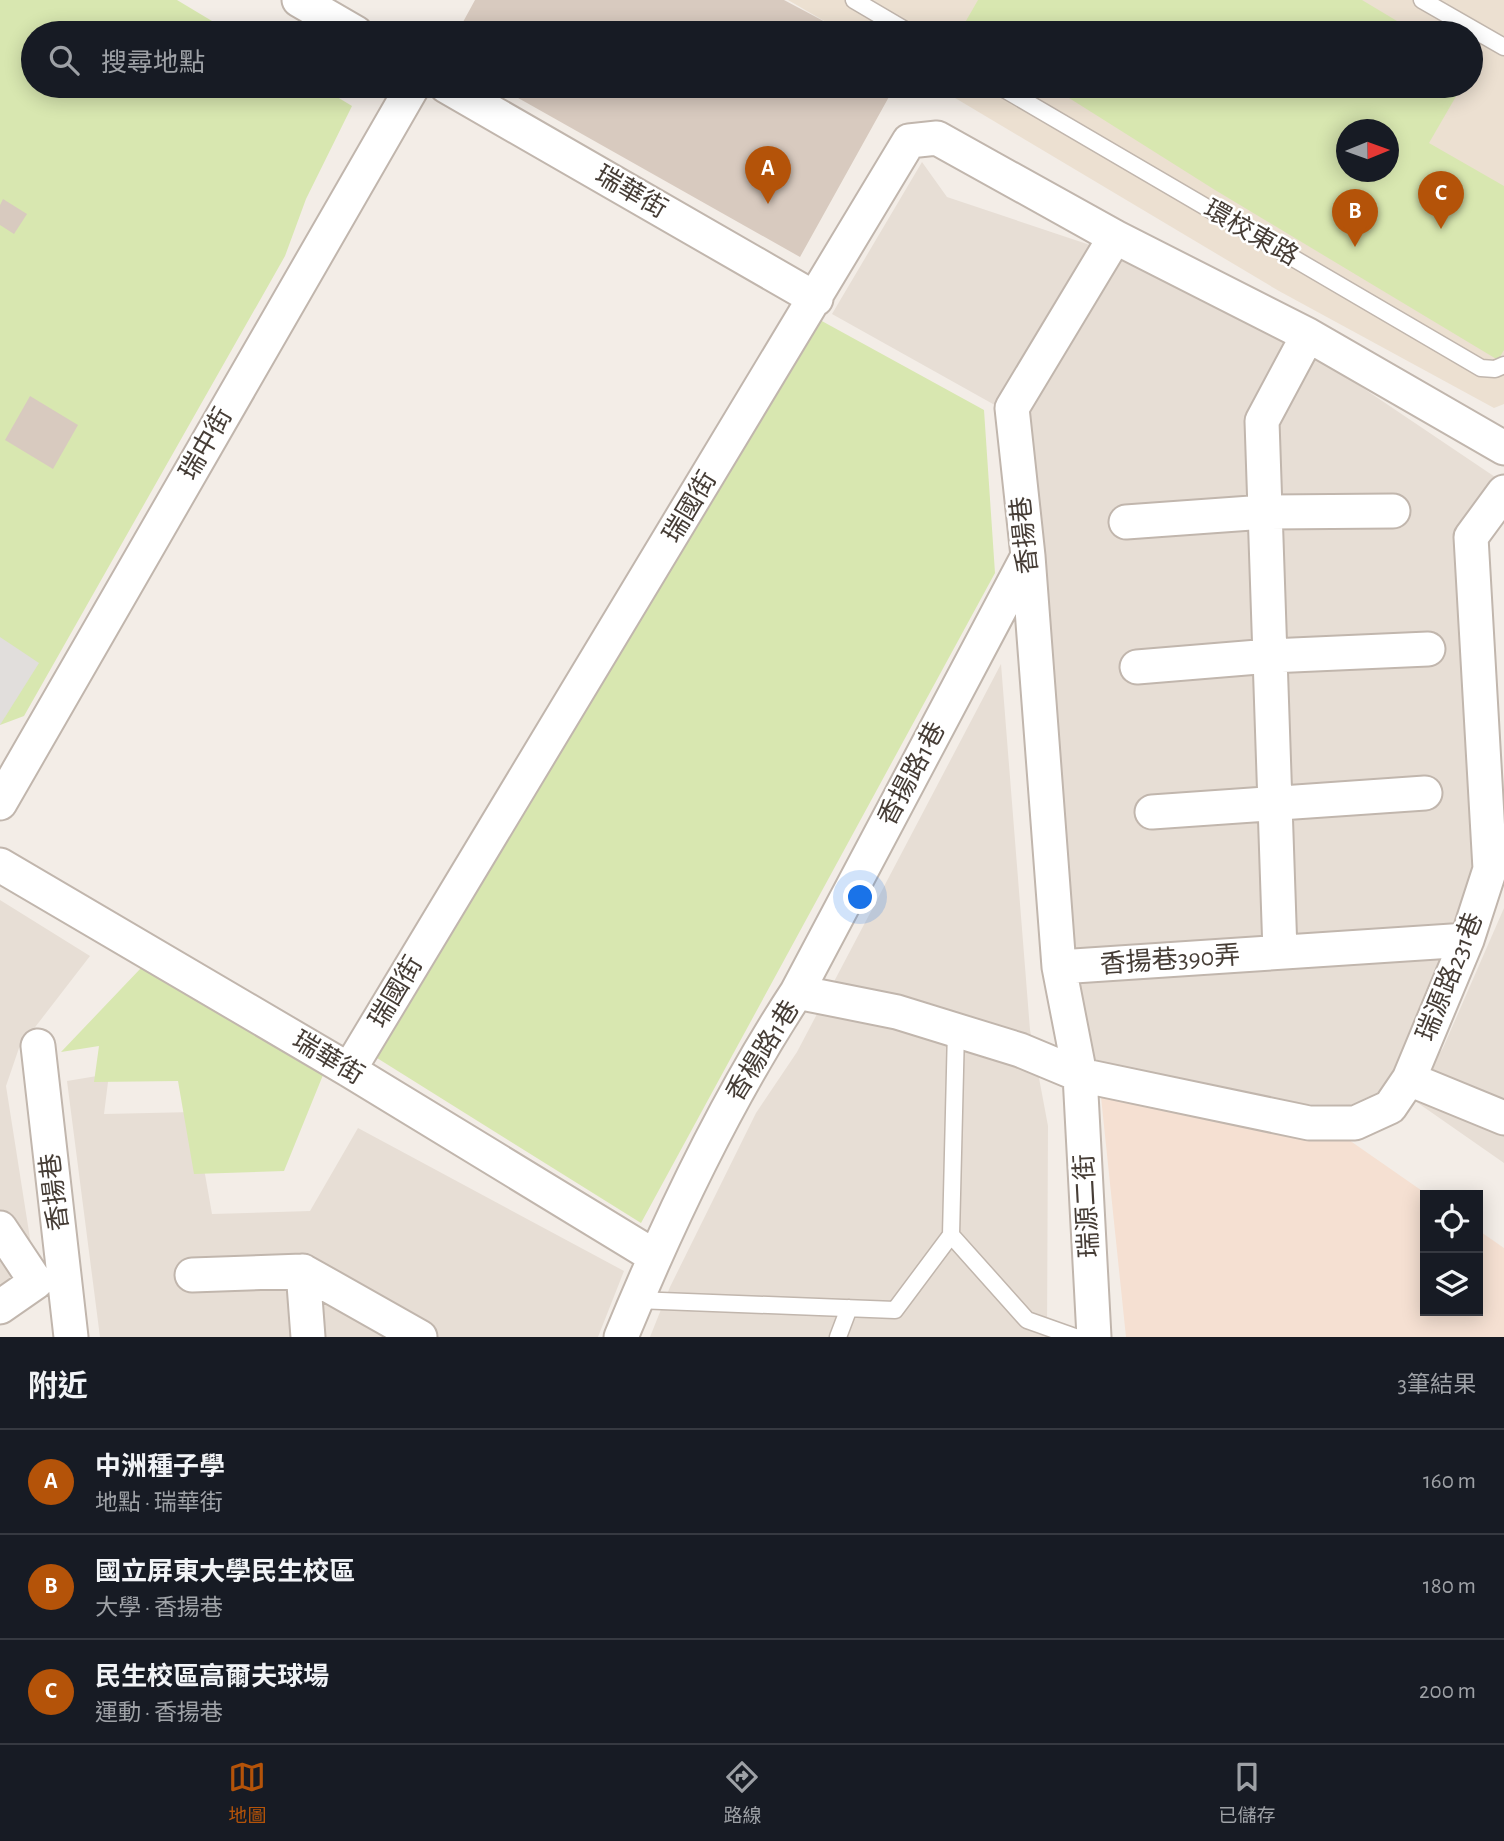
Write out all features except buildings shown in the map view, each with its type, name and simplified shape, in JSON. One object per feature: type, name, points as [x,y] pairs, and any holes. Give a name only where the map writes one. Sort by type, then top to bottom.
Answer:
[{"type":"street","points":[[299,0],[335,21]]},
{"type":"street","name":"瑞中街","points":[[0,803],[406,98]]},
{"type":"street","name":"瑞華街","points":[[467,98],[816,299]]},
{"type":"street","name":"瑞國街","points":[[349,1070],[909,141],[936,138],[1115,237]]},
{"type":"street","points":[[1115,237],[1308,335],[1504,448]]},
{"type":"street","name":"香揚巷","points":[[1080,1075],[1059,967],[1028,556],[1012,408],[1115,237]]},
{"type":"street","points":[[1280,953],[1262,421],[1308,335]]},
{"type":"street","name":"瑞源路231巷","points":[[1080,1075],[1309,1123],[1355,1123],[1390,1107],[1409,1079],[1467,940],[1490,869],[1471,537],[1504,492]]},
{"type":"street","points":[[1126,522],[1265,512],[1393,511]]},
{"type":"street","name":"香揚路1巷","points":[[797,992],[1028,556]]},
{"type":"street","points":[[1137,667],[1270,656],[1428,649]]},
{"type":"street","points":[[1152,812],[1425,793]]},
{"type":"street","name":"瑞華街","points":[[0,865],[349,1070],[654,1256]]},
{"type":"street","name":"香揚巷390弄","points":[[1059,967],[1467,940]]},
{"type":"street","name":"香楊路1巷","points":[[621,1337],[654,1256],[751,1061],[797,992],[897,1012],[1020,1050],[1080,1075]]},
{"type":"street","name":"香揚巷","points":[[38,1046],[71,1337]]},
{"type":"street","name":"瑞源二街","points":[[1080,1075],[1094,1337]]},
{"type":"street","points":[[1409,1079],[1504,1118]]},
{"type":"street","name":"香揚巷","points":[[0,1228],[36,1282],[0,1307]]},
{"type":"street","points":[[303,1271],[308,1337]]},
{"type":"street","points":[[192,1275],[303,1271],[420,1337]]},
{"type":"lane","points":[[853,0],[889,21]]},
{"type":"lane","points":[[1422,0],[1459,21]]},
{"type":"lane","points":[[1483,35],[1504,47]]},
{"type":"lane","name":"環校東路","points":[[1019,98],[1480,368],[1495,369],[1504,365]]},
{"type":"lane","points":[[636,1300],[895,1310],[951,1235],[956,1030]]},
{"type":"lane","points":[[951,1235],[1027,1320],[1075,1337]]},
{"type":"lane","points":[[838,1337],[849,1308]]},
{"type":"shaded area","points":[[788,0],[1504,0],[1504,404],[1494,408],[1279,291],[955,98],[1483,98],[1483,21],[824,21]]},
{"type":"shaded area","points":[[922,162],[947,197],[1120,255],[1305,349],[1504,483],[1465,532],[1483,872],[1401,1063],[1383,1090],[1350,1105],[1305,1104],[1086,1059],[1066,955],[1020,419],[832,314]]},
{"type":"shaded area","points":[[0,637],[39,663],[0,725]]},
{"type":"shaded area","points":[[1001,664],[1030,1030],[1048,1126],[1047,1337],[650,1337],[670,1287],[756,1113],[797,1052]]},
{"type":"shaded area","points":[[0,900],[90,956],[19,1048],[6,1086],[34,1264],[0,1318]]},
{"type":"shaded area","points":[[1504,908],[1504,1163],[1395,1087],[1426,1073],[1443,1048]]},
{"type":"shaded area","points":[[109,1074],[104,1114],[194,1112],[212,1214],[310,1211],[358,1128],[624,1271],[598,1337],[100,1337],[67,1081]]},
{"type":"shaded area","points":[[1101,1097],[1307,1140],[1349,1140],[1421,1190],[1420,1316],[1483,1316],[1483,1233],[1504,1248],[1504,1337],[1126,1337]]},
{"type":"green space","points":[[0,0],[177,0],[212,21],[21,21],[21,98],[339,98],[352,106],[306,199],[285,256],[24,716],[0,725]]},
{"type":"green space","points":[[978,0],[1362,0],[1397,21],[966,21]]},
{"type":"green space","points":[[1069,98],[1455,98],[1429,143],[1504,186],[1504,350],[1498,360],[1215,190]]},
{"type":"green space","points":[[820,320],[984,410],[995,573],[641,1223],[377,1058]]},
{"type":"green space","points":[[141,968],[323,1075],[284,1171],[194,1174],[178,1081],[94,1082],[99,1046],[61,1052]]},
{"type":"place","name":"中洲種子學","points":[[768,204]]},
{"type":"place","name":"民生校區高爾夫球場","points":[[1441,229]]},
{"type":"place","name":"國立屏東大學民生校區","points":[[1355,247]]}]
